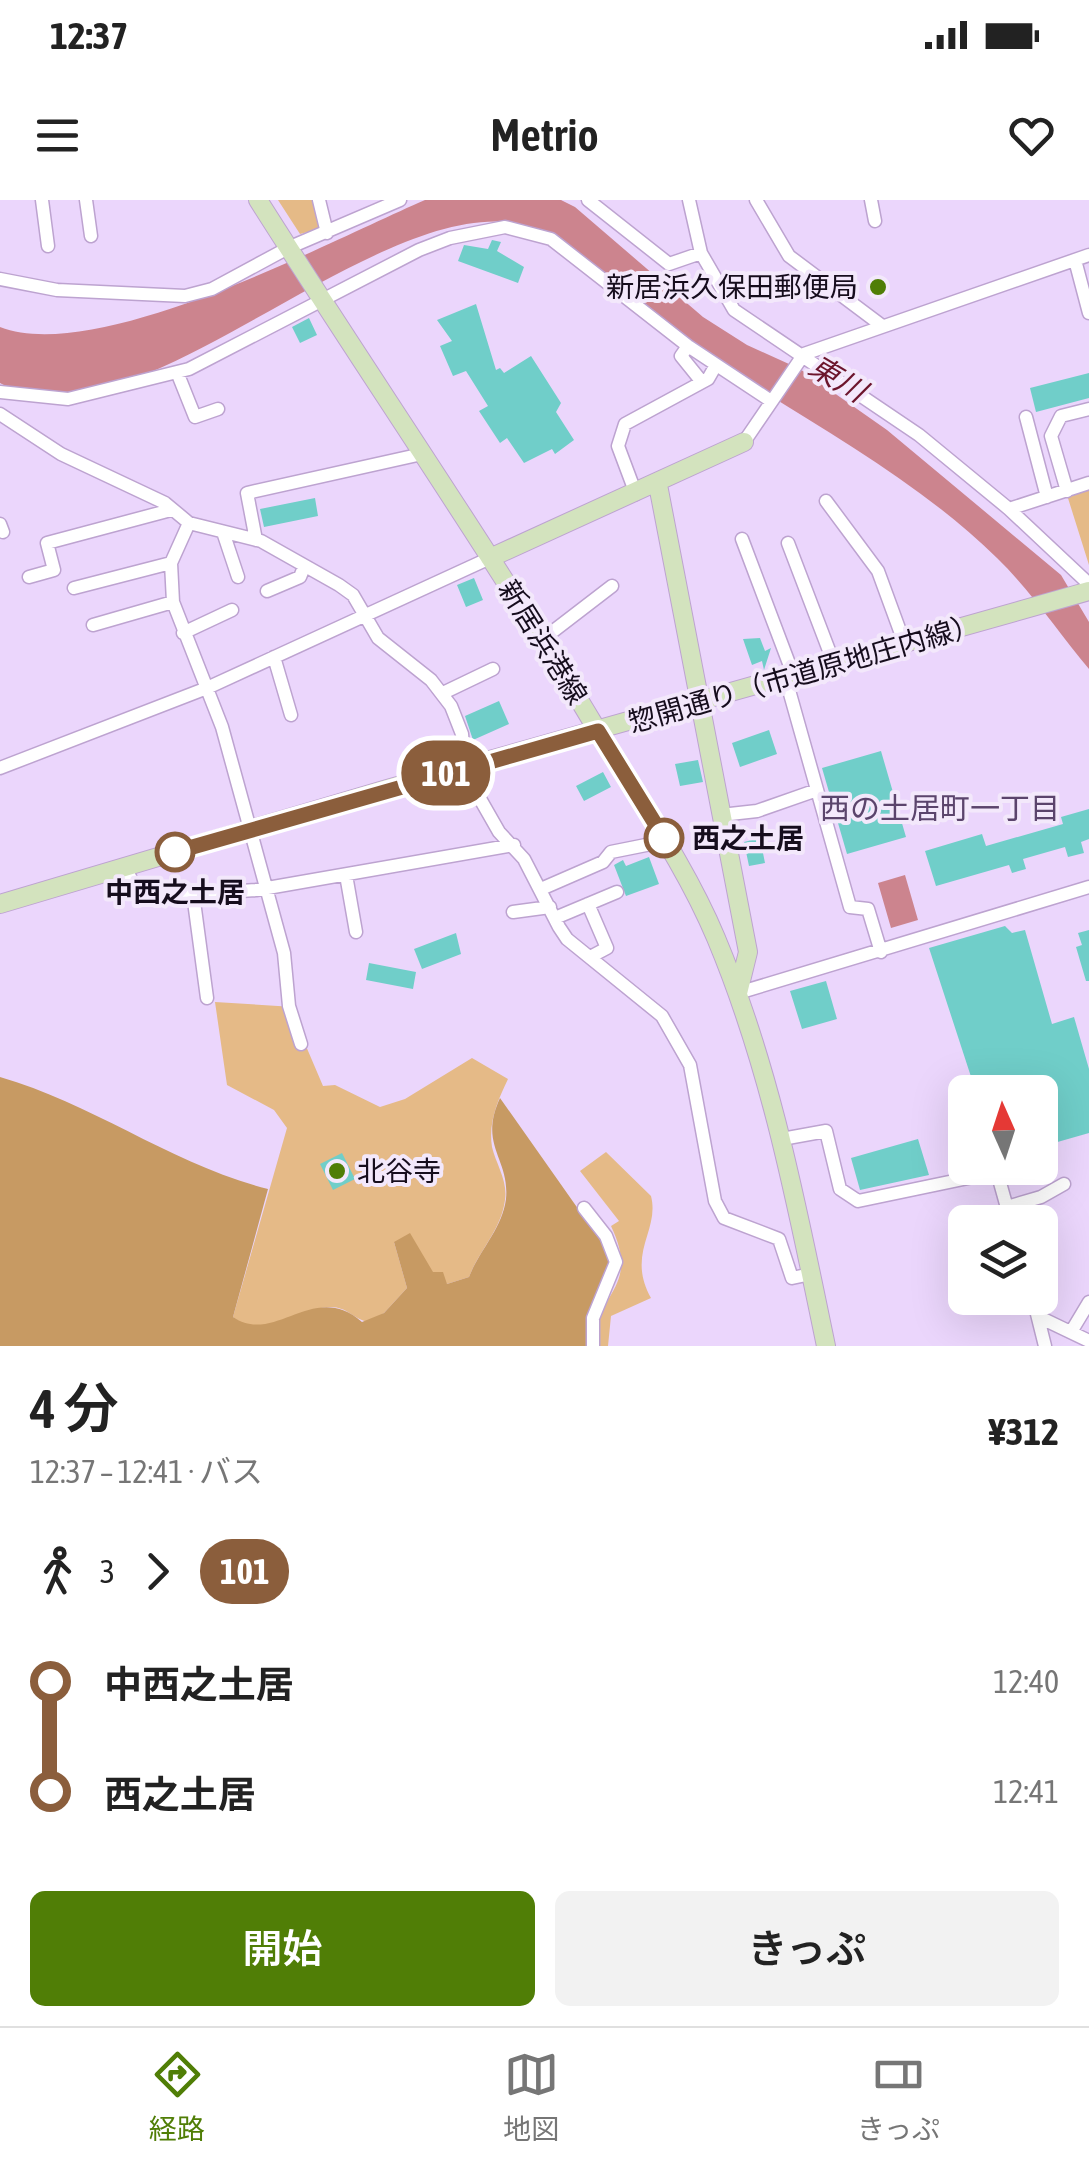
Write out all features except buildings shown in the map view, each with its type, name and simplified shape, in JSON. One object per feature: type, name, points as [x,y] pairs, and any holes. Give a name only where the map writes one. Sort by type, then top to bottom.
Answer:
[{"type":"street","points":[[42,200],[48,246]]},
{"type":"street","points":[[86,200],[91,236]]},
{"type":"street","name":"新居浜港線","points":[[258,200],[543,639],[666,842],[714,933],[738,993],[782,1139],[826,1346]]},
{"type":"street","points":[[319,200],[327,233]]},
{"type":"street","points":[[0,279],[57,290],[185,296],[212,289],[289,249],[400,200]]},
{"type":"street","points":[[588,200],[669,264],[701,253]]},
{"type":"street","points":[[689,200],[701,253],[734,310],[919,436],[1009,509],[1087,589]]},
{"type":"street","points":[[756,200],[789,256],[880,325]]},
{"type":"street","points":[[870,200],[875,222]]},
{"type":"street","points":[[1,395],[68,399],[177,372],[419,250],[450,238],[505,227],[551,239],[688,346],[772,400]]},
{"type":"street","points":[[0,768],[206,688],[658,485],[744,442],[802,358],[880,325],[1089,255]]},
{"type":"street","points":[[1075,260],[1089,313]]},
{"type":"street","points":[[688,346],[681,356],[702,382]]},
{"type":"street","points":[[636,494],[618,446],[625,424],[702,382],[716,365]]},
{"type":"street","points":[[177,372],[195,417],[218,409]]},
{"type":"street","points":[[1067,490],[1051,436],[1061,416],[1089,408]]},
{"type":"street","points":[[0,414],[61,454],[148,494],[189,524],[256,540],[353,595],[378,638],[443,693],[462,734],[464,768],[499,832],[514,845],[541,889],[567,939],[662,1016],[690,1065],[715,1201],[724,1218],[779,1239],[792,1278],[811,1274]]},
{"type":"street","points":[[1026,417],[1047,497]]},
{"type":"street","points":[[256,540],[248,493],[422,454]]},
{"type":"street","points":[[1009,509],[1089,484]]},
{"type":"street","points":[[658,485],[748,952],[738,993],[1089,887]]},
{"type":"street","points":[[826,501],[878,571],[904,642]]},
{"type":"street","points":[[29,576],[54,570],[47,544],[171,510]]},
{"type":"street","points":[[189,524],[171,563],[173,602],[206,688],[251,830],[301,1044]]},
{"type":"street","points":[[223,532],[238,576]]},
{"type":"street","points":[[742,540],[789,675],[850,907],[868,909],[881,952]]},
{"type":"street","points":[[788,543],[833,661]]},
{"type":"street","points":[[74,588],[171,563]]},
{"type":"street","points":[[266,591],[300,577],[304,567]]},
{"type":"street","points":[[543,639],[612,586]]},
{"type":"street","name":"惣開通り（市道原地庄内線）","points":[[0,904],[1087,589]]},
{"type":"street","points":[[94,625],[173,602]]},
{"type":"street","points":[[183,632],[232,610]]},
{"type":"street","points":[[274,658],[291,714]]},
{"type":"street","points":[[443,693],[493,669]]},
{"type":"street","points":[[721,815],[757,811],[817,790]]},
{"type":"street","points":[[541,889],[603,862],[611,852],[666,842]]},
{"type":"street","points":[[125,867],[132,881],[165,896],[267,887],[514,845]]},
{"type":"street","points":[[346,874],[356,932]]},
{"type":"street","points":[[513,912],[552,912],[588,904],[616,892]]},
{"type":"street","points":[[193,894],[207,998]]},
{"type":"street","points":[[588,904],[606,948],[592,956]]},
{"type":"street","points":[[782,1139],[826,1131],[840,1190],[858,1201],[996,1172],[1007,1205]]},
{"type":"street","points":[[1011,1205],[1041,1197],[1064,1184]]},
{"type":"street","points":[[584,1208],[606,1236],[616,1262],[593,1318],[592,1346]]},
{"type":"street","points":[[1071,1332],[1089,1302]]},
{"type":"street","points":[[1039,1317],[1089,1340]]},
{"type":"street","points":[[1039,1317],[1046,1346]]},
{"type":"shaded area","points":[[278,200],[317,200],[323,228],[300,234]]},
{"type":"shaded area","points":[[425,200],[561,200],[575,207],[703,317],[747,345],[800,369],[887,430],[1061,575],[1089,622],[1089,669],[1009,571],[929,500],[706,354],[581,257],[529,227],[506,222],[446,228],[381,252],[175,361],[111,387],[51,397],[0,383],[0,327],[43,334],[94,329],[152,314],[275,268]]},
{"type":"shaded area","points":[[1089,488],[1089,565],[1067,495]]},
{"type":"shaded area","points":[[905,875],[918,920],[891,928],[878,883]]},
{"type":"shaded area","points":[[215,1002],[294,1007],[297,1025],[323,1086],[335,1085],[380,1107],[405,1099],[472,1058],[508,1079],[491,1129],[505,1200],[499,1221],[469,1277],[447,1284],[394,1242],[407,1288],[384,1313],[368,1322],[331,1307],[258,1328],[233,1317],[287,1128],[274,1110],[227,1085]]},
{"type":"shaded area","points":[[0,1077],[68,1103],[199,1165],[268,1189],[233,1317],[249,1324],[264,1324],[328,1307],[362,1322],[384,1313],[407,1288],[394,1242],[410,1233],[433,1272],[443,1272],[447,1284],[469,1277],[500,1220],[506,1199],[504,1173],[492,1128],[500,1098],[612,1257],[590,1346],[0,1346]]},
{"type":"shaded area","points":[[606,1152],[651,1196],[653,1209],[642,1268],[651,1298],[611,1316],[608,1346],[596,1346],[601,1314],[619,1278],[619,1248],[611,1226],[619,1221],[580,1171]]},
{"type":"bus line","name":"101","points":[[175,852],[598,731],[664,838]]},
{"type":"place","name":"新居浜久保田郵便局","points":[[878,287]]},
{"type":"place","name":"西之土居","points":[[664,838]]},
{"type":"place","name":"中西之土居","points":[[175,852]]},
{"type":"place","name":"北谷寺","points":[[337,1171]]},
{"type":"district","name":"西の土居町一丁目","points":[[940,808]]},
{"type":"water label","name":"東川","points":[[838,378]]}]
